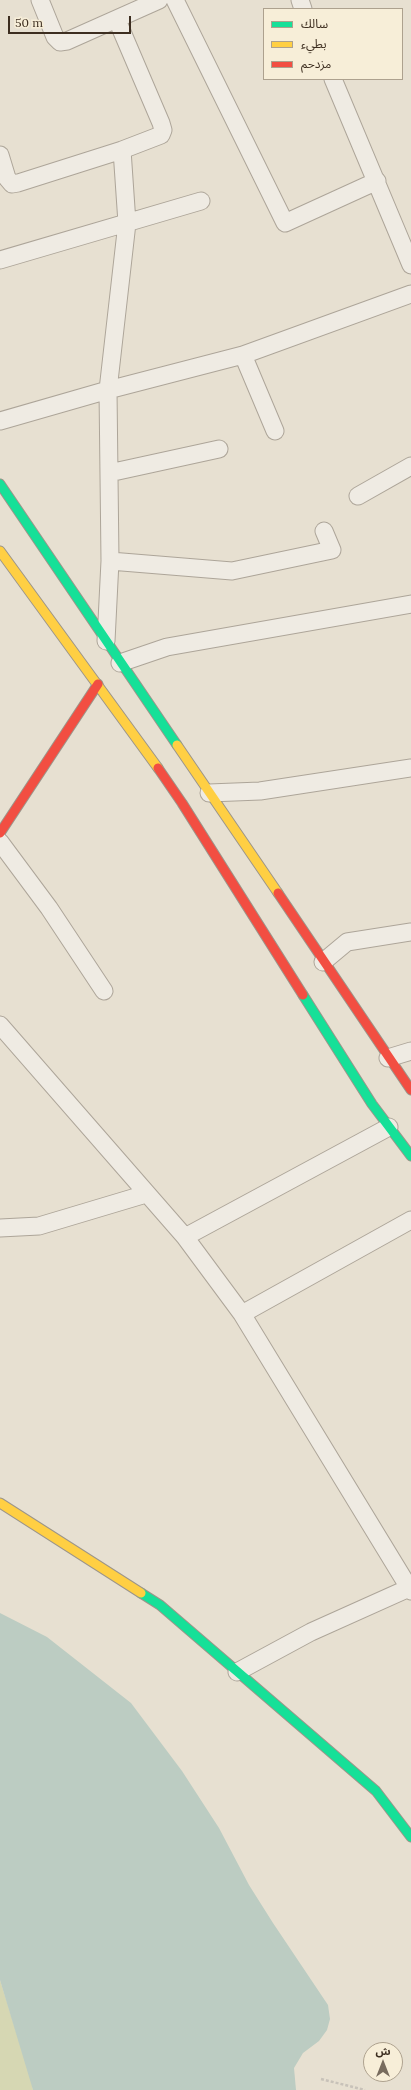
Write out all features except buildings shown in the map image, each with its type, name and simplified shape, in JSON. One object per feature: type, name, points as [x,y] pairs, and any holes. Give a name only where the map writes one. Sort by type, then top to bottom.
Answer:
[{"type":"street","points":[[40,0],[55,37],[60,42],[67,41],[160,0]]},
{"type":"street","points":[[175,0],[285,223],[377,181]]},
{"type":"street","points":[[0,155],[7,178],[12,184],[122,150],[161,135],[163,130],[117,20]]},
{"type":"street","points":[[333,80],[411,265]]},
{"type":"street","points":[[106,641],[110,561],[108,390],[127,223],[122,150]]},
{"type":"street","points":[[0,260],[201,201]]},
{"type":"street","points":[[0,421],[108,390],[243,355],[411,294]]},
{"type":"street","points":[[243,355],[275,431]]},
{"type":"street","points":[[109,473],[219,449]]},
{"type":"street","points":[[358,496],[411,466]]},
{"type":"street","points":[[0,484],[106,641],[177,751],[209,793],[322,962],[411,1090]]},
{"type":"street","points":[[110,561],[232,572],[332,550],[324,531]]},
{"type":"street","points":[[0,550],[98,684],[158,762],[372,1104],[411,1156]]},
{"type":"street","points":[[120,663],[167,647],[411,604]]},
{"type":"street","points":[[0,833],[98,684]]},
{"type":"street","points":[[209,793],[260,791],[411,768]]},
{"type":"street","points":[[0,842],[49,908],[104,991]]},
{"type":"street","points":[[322,962],[347,942],[411,932]]},
{"type":"street","points":[[0,1025],[185,1237],[242,1314],[410,1590],[311,1632],[238,1672]]},
{"type":"street","points":[[388,1058],[411,1051]]},
{"type":"street","points":[[185,1237],[389,1127]]},
{"type":"street","points":[[0,1228],[39,1226],[146,1194]]},
{"type":"street","points":[[242,1314],[411,1220]]},
{"type":"street","points":[[0,1503],[160,1605],[376,1791],[411,1837]]},
{"type":"path","points":[[321,2079],[364,2090]]},
{"type":"green space","points":[[0,1980],[31,2079],[33,2090],[0,2090]]},
{"type":"shaded area","points":[[0,1613],[47,1637],[131,1703],[182,1771],[219,1828],[249,1885],[328,2005],[330,2019],[327,2030],[319,2041],[303,2053],[294,2068],[296,2090],[33,2090],[0,1980]]},
{"type":"traffic: fast","points":[[0,484],[177,745]]},
{"type":"traffic: fast","points":[[303,995],[372,1104],[411,1156]]},
{"type":"traffic: fast","points":[[141,1593],[160,1605],[376,1791],[411,1837]]},
{"type":"traffic: slow","points":[[0,551],[158,768]]},
{"type":"traffic: slow","points":[[177,745],[278,893]]},
{"type":"traffic: slow","points":[[0,1503],[141,1593]]},
{"type":"traffic: jam","points":[[0,833],[98,684]]},
{"type":"traffic: jam","points":[[158,768],[182,803],[303,995]]},
{"type":"traffic: jam","points":[[278,893],[411,1090]]}]
